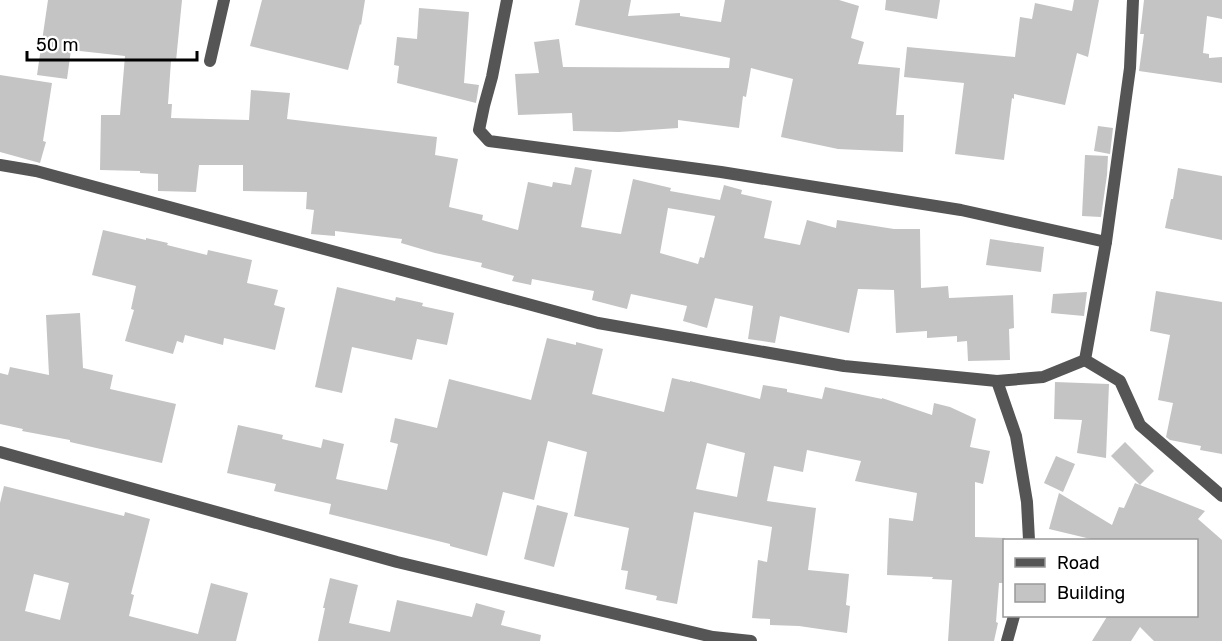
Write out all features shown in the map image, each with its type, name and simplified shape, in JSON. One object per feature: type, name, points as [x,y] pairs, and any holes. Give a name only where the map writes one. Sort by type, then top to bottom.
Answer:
[{"type":"street","points":[[210,61],[224,0]]},
{"type":"street","points":[[507,0],[479,130],[489,141],[709,170],[961,210],[1106,242]]},
{"type":"street","points":[[1085,360],[1106,242],[1130,68],[1133,0]]},
{"type":"street","points":[[0,165],[36,171],[598,323],[844,366],[998,381],[1043,377],[1085,360]]},
{"type":"street","points":[[1085,360],[1120,381],[1140,425],[1222,496]]},
{"type":"street","points":[[998,381],[1016,436],[1027,502],[1029,539]]},
{"type":"street","points":[[0,452],[398,562],[713,637],[751,641]]},
{"type":"street","points":[[1007,641],[1013,617]]},
{"type":"building","points":[[48,0],[182,0],[176,61],[171,61],[168,104],[172,104],[171,118],[249,120],[251,90],[290,93],[287,119],[437,137],[435,155],[458,159],[449,207],[483,215],[482,220],[518,230],[528,182],[552,187],[553,182],[571,185],[575,167],[592,170],[581,227],[621,234],[633,179],[671,188],[670,191],[720,200],[724,185],[742,190],[741,194],[772,201],[764,238],[800,245],[807,220],[836,228],[837,220],[894,229],[920,229],[921,288],[948,286],[949,298],[1013,295],[1014,328],[1009,329],[1010,360],[968,361],[967,341],[957,342],[957,336],[927,338],[927,331],[896,333],[894,290],[858,289],[849,333],[780,316],[775,343],[748,339],[753,306],[715,298],[707,328],[683,321],[687,306],[631,294],[627,309],[592,300],[594,291],[532,279],[531,285],[512,281],[514,276],[481,267],[482,263],[401,243],[402,239],[335,231],[335,236],[311,234],[314,210],[306,209],[307,192],[243,191],[243,165],[199,165],[196,192],[158,191],[158,174],[100,170],[101,115],[120,115],[125,56],[71,50],[67,79],[37,75]],"holes":[[[668,208],[715,216],[704,258],[700,257],[698,264],[660,253]]]},
{"type":"building","points":[[262,0],[365,0],[361,25],[348,70],[250,46]]},
{"type":"building","points":[[580,0],[631,0],[628,16],[680,13],[680,16],[721,22],[725,0],[839,0],[859,6],[851,38],[864,42],[858,64],[900,68],[896,115],[904,115],[903,152],[838,149],[781,137],[793,79],[751,68],[746,97],[743,96],[739,128],[678,120],[678,128],[619,132],[573,131],[572,113],[518,115],[515,74],[539,73],[534,42],[559,39],[563,67],[729,68],[730,58],[575,25]]},
{"type":"building","points":[[886,0],[940,0],[937,19],[885,10]]},
{"type":"building","points":[[1074,0],[1099,0],[1088,57],[1077,53],[1065,105],[1014,94],[1004,160],[955,154],[964,83],[904,77],[907,47],[1015,57],[1020,17],[1032,19],[1035,3],[1072,11]]},
{"type":"building","points":[[1144,0],[1222,0],[1222,19],[1207,16],[1203,53],[1209,54],[1209,58],[1222,57],[1222,83],[1139,71],[1144,34],[1140,34]]},
{"type":"building","points":[[419,8],[469,12],[464,83],[479,85],[476,103],[397,83],[399,66],[394,65],[397,37],[417,39]]},
{"type":"building","points":[[0,75],[52,83],[43,141],[46,142],[40,163],[0,152]]},
{"type":"building","points":[[1098,126],[1113,128],[1110,154],[1094,151]]},
{"type":"building","points":[[1085,155],[1108,156],[1101,217],[1082,216]]},
{"type":"building","points":[[1178,168],[1222,176],[1222,240],[1165,228]]},
{"type":"building","points":[[103,230],[168,243],[167,245],[207,255],[208,250],[252,260],[247,283],[278,290],[274,305],[285,308],[275,350],[224,338],[223,345],[185,335],[183,343],[177,341],[173,354],[125,341],[134,310],[131,309],[136,286],[92,275]]},
{"type":"building","points":[[990,239],[1044,247],[1041,272],[986,265]]},
{"type":"building","points":[[337,287],[395,301],[396,297],[423,303],[422,306],[454,313],[447,345],[417,339],[412,360],[352,347],[342,393],[315,387]]},
{"type":"building","points":[[1156,291],[1222,302],[1222,454],[1200,450],[1201,446],[1170,440],[1166,437],[1173,403],[1158,400],[1170,335],[1150,331]]},
{"type":"building","points":[[1087,292],[1084,316],[1051,313],[1053,294]]},
{"type":"building","points":[[80,313],[83,368],[113,375],[110,389],[176,404],[162,463],[0,424],[0,373],[8,375],[10,367],[49,375],[46,315]]},
{"type":"building","points":[[547,338],[603,349],[592,394],[664,412],[672,378],[760,399],[763,385],[822,399],[825,387],[882,398],[932,415],[934,403],[950,407],[976,419],[970,447],[990,451],[983,484],[975,482],[975,537],[1005,538],[1003,539],[1003,583],[999,583],[996,622],[998,623],[994,641],[948,641],[952,580],[887,575],[889,518],[913,521],[917,493],[855,481],[861,461],[807,450],[803,472],[774,466],[767,501],[816,508],[808,570],[849,574],[846,605],[850,606],[847,633],[799,626],[770,625],[770,619],[752,618],[758,560],[767,562],[772,527],[694,512],[677,604],[656,600],[657,596],[625,589],[628,571],[621,570],[629,528],[574,516],[587,452],[548,441],[534,500],[503,492],[487,556],[450,546],[450,544],[329,514],[331,504],[274,491],[276,484],[227,473],[238,425],[283,435],[282,439],[321,448],[323,439],[344,444],[336,479],[387,490],[398,444],[390,442],[395,418],[437,428],[449,379],[531,400]],"holes":[[[707,443],[745,453],[737,497],[696,489]]]},
{"type":"building","points":[[1055,382],[1109,384],[1106,458],[1077,453],[1082,420],[1054,419]]},
{"type":"building","points":[[1125,442],[1154,471],[1140,485],[1111,456]]},
{"type":"building","points":[[1056,456],[1075,464],[1063,492],[1044,483]]},
{"type":"building","points":[[1135,483],[1205,511],[1198,519],[1222,540],[1222,641],[1154,641],[1140,627],[1131,641],[1092,641],[1107,617],[1198,617],[1198,539],[1091,539],[1049,529],[1059,493],[1112,525],[1119,507],[1124,508]]},
{"type":"building","points":[[4,486],[124,516],[125,512],[150,519],[131,594],[134,595],[129,616],[198,634],[211,583],[248,593],[236,641],[0,641],[0,503]],"holes":[[[34,574],[69,583],[60,620],[25,611]]]},
{"type":"building","points":[[537,505],[568,513],[554,567],[524,559]]},
{"type":"building","points":[[330,578],[358,585],[349,623],[390,632],[397,600],[472,617],[476,603],[505,611],[501,625],[541,635],[540,641],[318,641]]}]
